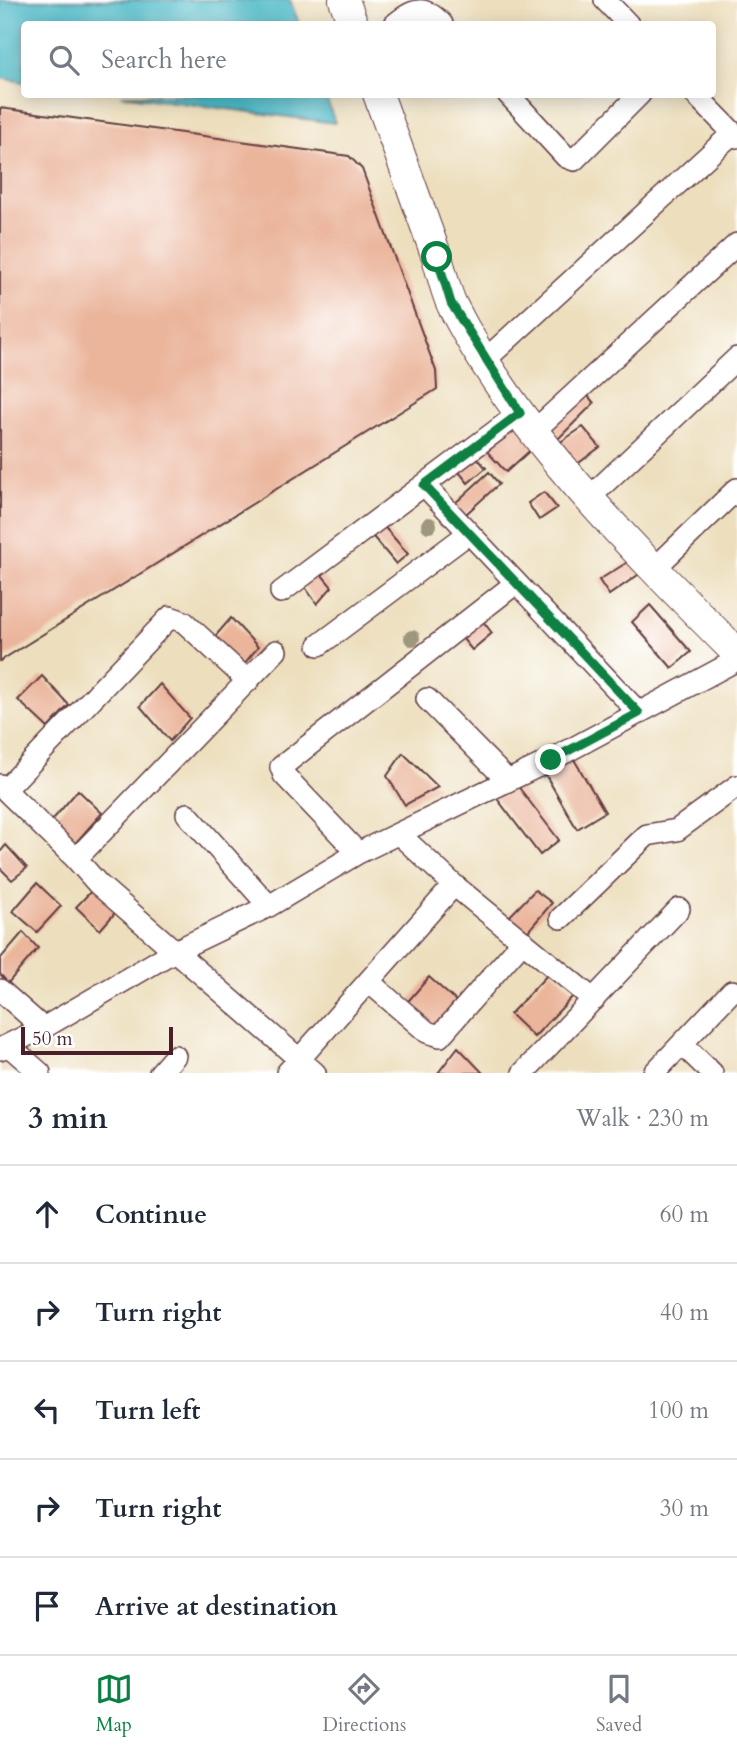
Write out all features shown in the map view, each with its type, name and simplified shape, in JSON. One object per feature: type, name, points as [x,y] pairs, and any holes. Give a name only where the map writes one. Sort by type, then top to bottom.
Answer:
[{"type":"street","points":[[344,0],[352,21]]},
{"type":"street","points":[[605,0],[625,21]]},
{"type":"street","points":[[398,21],[410,11],[419,9],[428,11],[439,21]]},
{"type":"street","points":[[379,98],[451,303],[485,360],[527,422],[590,496],[737,653]]},
{"type":"street","points":[[512,98],[566,157],[574,160],[636,98]]},
{"type":"street","points":[[485,360],[735,135],[699,98]]},
{"type":"street","points":[[281,592],[424,485],[527,422],[737,244]]},
{"type":"street","points":[[590,496],[737,358]]},
{"type":"street","points":[[424,485],[639,713]]},
{"type":"street","points":[[655,568],[737,489]]},
{"type":"street","points":[[319,645],[469,533]]},
{"type":"street","points":[[358,853],[284,775],[281,767],[516,583]]},
{"type":"street","points":[[248,681],[184,622],[170,617],[2,788],[76,859],[98,884],[301,1068],[369,982],[454,885]]},
{"type":"street","points":[[76,859],[276,651]]},
{"type":"street","points":[[40,1073],[4,1047],[43,1028],[173,952],[269,906],[358,853],[508,781],[737,660]]},
{"type":"street","points":[[427,699],[508,781]]},
{"type":"street","points":[[561,918],[647,835],[677,830],[737,786]]},
{"type":"street","points":[[187,814],[269,906]]},
{"type":"street","points":[[399,834],[454,885],[594,1000]]},
{"type":"street","points":[[523,1073],[679,909]]},
{"type":"street","points":[[369,982],[427,1032],[440,1036],[523,942]]},
{"type":"street","points":[[0,990],[43,1028]]},
{"type":"street","points":[[654,1073],[732,991]]},
{"type":"street","points":[[682,1044],[712,1073]]},
{"type":"street","points":[[160,1073],[175,1056]]},
{"type":"water","points":[[0,0],[290,0],[298,21],[21,21],[21,82],[0,78]]},
{"type":"water","points":[[144,98],[326,98],[335,123]]},
{"type":"building","points":[[0,108],[349,156],[362,169],[436,371],[437,389],[0,661]]},
{"type":"building","points":[[583,390],[594,403],[556,441],[541,424]]},
{"type":"building","points":[[519,419],[536,445],[506,472],[482,446]]},
{"type":"building","points":[[583,427],[600,447],[576,465],[559,443]]},
{"type":"building","points":[[473,453],[486,468],[468,483],[455,467]]},
{"type":"building","points":[[489,472],[499,484],[466,514],[452,506]]},
{"type":"building","points":[[544,492],[557,508],[539,520],[528,503]]},
{"type":"building","points":[[380,522],[408,554],[396,564],[369,532]]},
{"type":"building","points":[[639,555],[648,568],[609,595],[599,580]]},
{"type":"building","points":[[316,568],[332,587],[317,604],[300,580]]},
{"type":"building","points":[[650,605],[691,652],[672,668],[632,622]]},
{"type":"building","points":[[479,616],[492,633],[472,650],[458,633]]},
{"type":"building","points":[[231,618],[258,647],[241,668],[211,641]]},
{"type":"building","points":[[42,676],[69,705],[48,728],[18,700]]},
{"type":"building","points":[[160,684],[190,718],[170,741],[140,706]]},
{"type":"building","points":[[403,753],[438,787],[405,805],[387,776]]},
{"type":"building","points":[[572,756],[605,812],[577,829],[544,772]]},
{"type":"building","points":[[514,781],[559,840],[540,855],[495,796]]},
{"type":"building","points":[[78,790],[102,813],[72,847],[49,824]]},
{"type":"building","points":[[6,845],[27,868],[12,880],[0,868],[0,852]]},
{"type":"building","points":[[37,883],[61,906],[37,932],[13,911]]},
{"type":"building","points":[[98,884],[121,906],[100,930],[76,907]]},
{"type":"building","points":[[535,890],[552,903],[524,936],[506,920]]},
{"type":"building","points":[[23,932],[38,948],[8,983],[0,974],[0,959]]},
{"type":"building","points":[[552,970],[576,993],[534,1037],[510,1014]]},
{"type":"building","points":[[429,977],[456,1001],[432,1029],[404,1006]]},
{"type":"building","points":[[458,1047],[483,1073],[438,1073]]},
{"type":"route","points":[[437,257],[451,303],[520,413],[424,485],[639,713],[551,760]]}]
